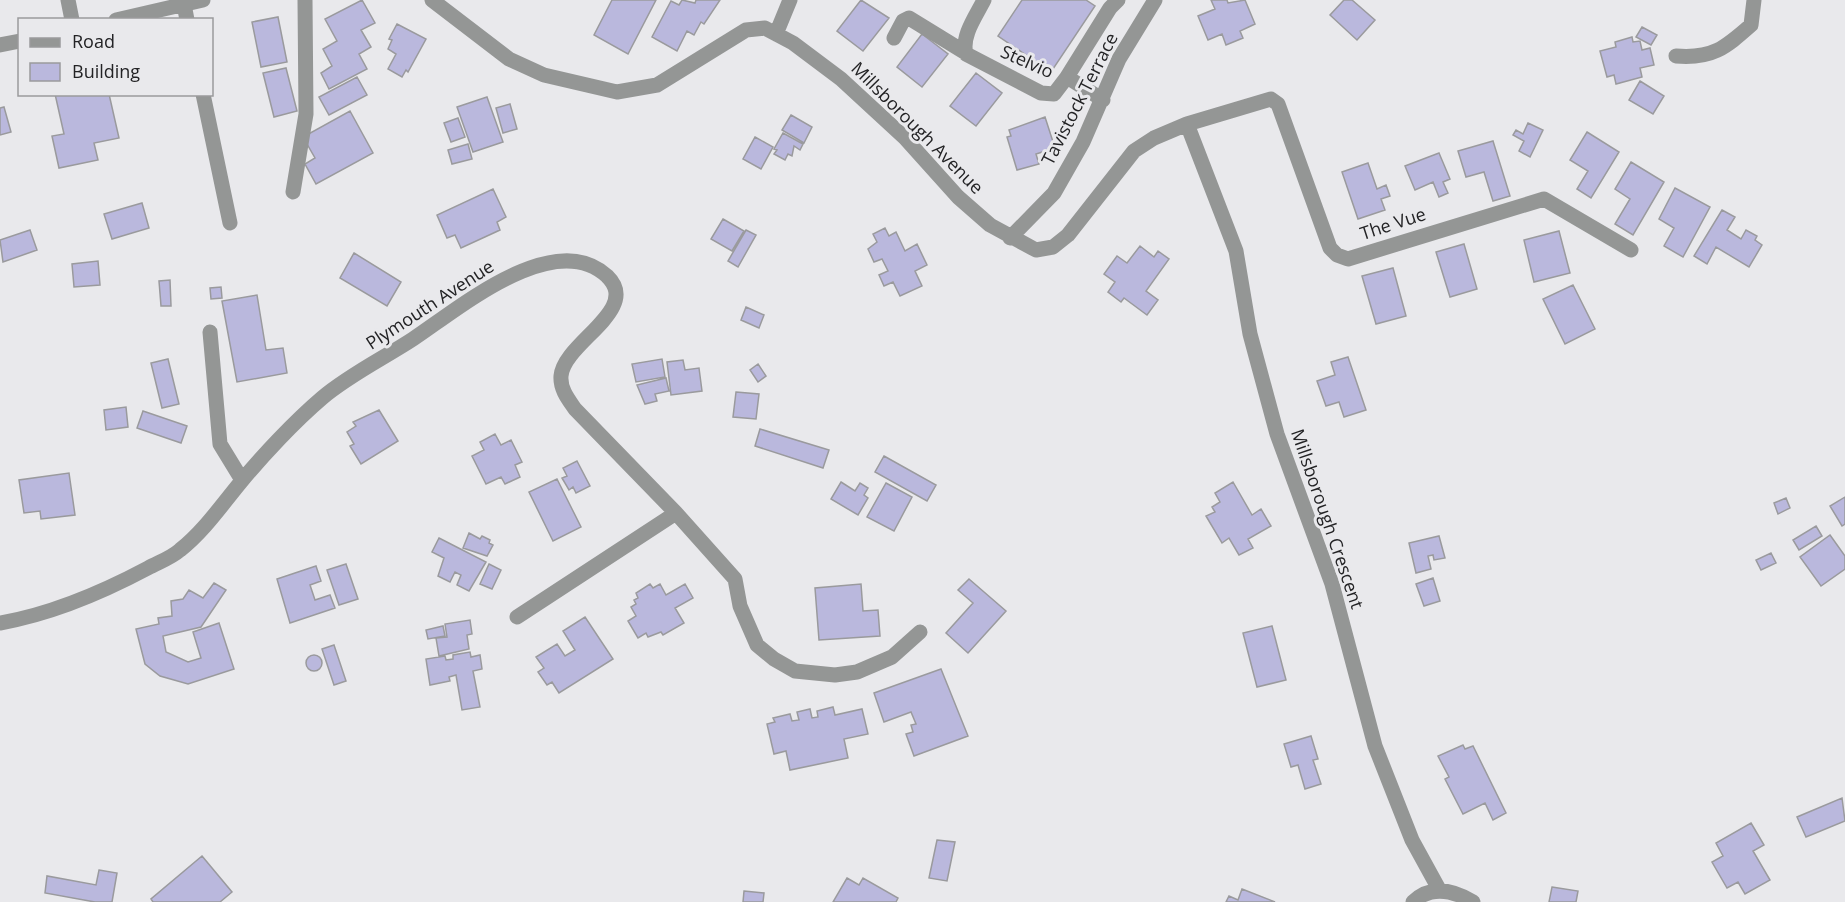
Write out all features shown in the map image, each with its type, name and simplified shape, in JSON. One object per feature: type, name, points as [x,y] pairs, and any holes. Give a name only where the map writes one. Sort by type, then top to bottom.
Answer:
[{"type":"street","points":[[68,0],[72,18]]},
{"type":"street","points":[[133,18],[185,12],[203,0]]},
{"type":"street","points":[[293,192],[306,114],[305,0]]},
{"type":"street","name":"Millsborough Avenue","points":[[432,0],[509,59],[544,75],[617,92],[657,85],[746,30],[765,28],[793,43],[841,79],[904,138],[958,197],[990,225],[1010,238],[1036,250],[1053,247],[1068,235],[1134,151],[1154,138],[1187,124]]},
{"type":"street","points":[[776,34],[790,0]]},
{"type":"street","points":[[966,53],[967,34],[984,0]]},
{"type":"street","name":"Stelvio","points":[[894,38],[903,21],[909,18],[966,53],[1049,95],[1054,94],[1110,8],[1118,0]]},
{"type":"street","name":"Tavistock Terrace","points":[[1010,238],[1054,194],[1103,100],[1119,59],[1155,0]]},
{"type":"street","points":[[1676,56],[1697,58],[1725,49],[1751,25],[1754,0]]},
{"type":"street","points":[[0,45],[18,41]]},
{"type":"street","name":"Stelvio","points":[[1066,77],[1103,100]]},
{"type":"street","points":[[202,96],[230,223]]},
{"type":"street","name":"The Vue","points":[[1187,124],[1265,100],[1278,104],[1330,248],[1336,255],[1348,259],[1544,198],[1631,250]]},
{"type":"street","name":"Millsborough Crescent","points":[[1187,124],[1233,242],[1250,334],[1277,434],[1332,584],[1375,746],[1412,840],[1440,891]]},
{"type":"street","name":"Plymouth Avenue","points":[[0,622],[25,618],[67,606],[178,552],[195,537],[242,480],[322,397],[489,287],[519,271],[562,262],[580,263],[607,276],[615,288],[616,299],[604,321],[573,350],[565,363],[561,377],[564,394],[583,418],[676,513],[735,579],[740,606],[757,645],[795,671],[834,675],[857,672],[892,657],[920,632]]},
{"type":"street","points":[[210,332],[220,444],[242,480]]},
{"type":"street","points":[[517,617],[676,513]]},
{"type":"street","points":[[1413,902],[1428,891],[1462,895],[1473,902]]},
{"type":"building","points":[[362,0],[375,23],[361,30],[371,47],[359,54],[367,69],[329,89],[321,73],[332,66],[323,49],[337,41],[325,19]]},
{"type":"building","points":[[612,0],[656,0],[628,54],[594,35]]},
{"type":"building","points":[[682,0],[695,3],[696,0],[720,0],[704,24],[701,22],[694,35],[687,31],[677,51],[652,37],[671,1],[679,5]]},
{"type":"building","points":[[861,0],[889,18],[863,51],[837,31]]},
{"type":"building","points":[[1022,0],[1086,0],[1095,6],[1051,72],[998,36]]},
{"type":"building","points":[[1211,0],[1227,0],[1228,3],[1245,0],[1255,24],[1240,31],[1243,38],[1226,45],[1222,34],[1208,40],[1198,16],[1215,9]]},
{"type":"building","points":[[1344,0],[1352,0],[1375,20],[1357,40],[1330,15]]},
{"type":"building","points":[[278,17],[287,62],[261,67],[252,22]]},
{"type":"building","points":[[397,24],[426,39],[408,72],[406,70],[402,77],[388,69],[396,54],[388,49],[392,40],[389,39]]},
{"type":"building","points":[[1642,27],[1657,35],[1651,45],[1636,37]]},
{"type":"building","points":[[922,34],[948,54],[922,87],[897,67]]},
{"type":"building","points":[[1632,37],[1633,42],[1640,41],[1642,50],[1650,48],[1654,65],[1640,68],[1642,77],[1616,84],[1614,75],[1607,77],[1600,51],[1616,47],[1615,42]]},
{"type":"building","points":[[286,68],[297,111],[274,117],[263,73]]},
{"type":"building","points":[[976,73],[1002,93],[976,126],[950,106]]},
{"type":"building","points":[[357,77],[367,95],[329,115],[319,97]]},
{"type":"building","points":[[1640,81],[1664,96],[1653,114],[1629,100]]},
{"type":"building","points":[[55,96],[109,96],[119,138],[94,143],[98,160],[59,168],[52,136],[64,134]]},
{"type":"building","points":[[487,97],[503,142],[473,152],[457,107]]},
{"type":"building","points":[[510,104],[517,129],[503,133],[496,108]]},
{"type":"building","points":[[4,107],[11,132],[0,135],[0,108]]},
{"type":"building","points":[[350,111],[373,153],[316,184],[305,164],[315,158],[303,137]]},
{"type":"building","points":[[791,115],[812,127],[804,143],[782,130]]},
{"type":"building","points":[[1045,117],[1055,148],[1036,154],[1039,164],[1017,170],[1007,137],[1011,136],[1009,130]]},
{"type":"building","points":[[458,118],[465,137],[451,142],[444,123]]},
{"type":"building","points":[[1528,123],[1543,130],[1530,157],[1519,151],[1524,141],[1513,135],[1516,130],[1523,134]]},
{"type":"building","points":[[1587,132],[1619,152],[1591,198],[1577,189],[1588,171],[1570,160]]},
{"type":"building","points":[[783,133],[803,144],[800,150],[794,146],[792,156],[788,154],[785,160],[774,154],[777,150],[774,149]]},
{"type":"building","points":[[755,137],[773,147],[761,169],[743,159]]},
{"type":"building","points":[[1493,141],[1510,196],[1493,201],[1484,172],[1466,177],[1458,151]]},
{"type":"building","points":[[468,144],[472,159],[452,164],[448,150]]},
{"type":"building","points":[[1439,153],[1450,179],[1443,182],[1448,193],[1439,197],[1433,182],[1415,190],[1405,166]]},
{"type":"building","points":[[1631,162],[1664,182],[1633,235],[1615,224],[1630,199],[1615,189]]},
{"type":"building","points":[[1368,163],[1377,189],[1386,185],[1390,196],[1381,199],[1385,210],[1358,219],[1342,172]]},
{"type":"building","points":[[1675,188],[1710,207],[1683,257],[1664,246],[1674,228],[1659,219]]},
{"type":"building","points":[[493,189],[506,217],[497,222],[500,230],[461,248],[455,235],[447,238],[437,215]]},
{"type":"building","points":[[142,203],[149,228],[112,239],[104,214]]},
{"type":"building","points":[[1722,210],[1735,217],[1727,230],[1741,239],[1746,230],[1757,236],[1755,240],[1762,245],[1749,267],[1716,247],[1707,264],[1694,256]]},
{"type":"building","points":[[723,219],[744,231],[732,251],[711,239]]},
{"type":"building","points":[[885,228],[889,236],[896,232],[905,251],[917,244],[927,265],[915,271],[922,286],[900,296],[893,282],[884,286],[879,275],[888,271],[882,259],[874,262],[868,249],[877,242],[873,234]]},
{"type":"building","points":[[30,230],[37,250],[3,262],[0,240]]},
{"type":"building","points":[[746,230],[756,235],[738,267],[728,261]]},
{"type":"building","points":[[1559,231],[1570,273],[1534,282],[1524,240]]},
{"type":"building","points":[[1464,244],[1477,289],[1450,297],[1436,252]]},
{"type":"building","points":[[1140,246],[1154,257],[1158,251],[1169,259],[1146,291],[1158,300],[1147,315],[1124,298],[1121,302],[1108,292],[1115,282],[1104,274],[1117,256],[1127,263]]},
{"type":"building","points":[[354,253],[401,282],[387,306],[340,278]]},
{"type":"building","points":[[98,261],[100,285],[74,287],[72,264]]},
{"type":"building","points":[[1393,268],[1406,316],[1376,324],[1362,276]]},
{"type":"building","points":[[170,280],[171,306],[161,306],[159,281]]},
{"type":"building","points":[[1573,285],[1595,329],[1565,344],[1543,299]]},
{"type":"building","points":[[221,287],[222,298],[211,299],[210,288]]},
{"type":"building","points":[[257,295],[266,350],[283,348],[287,373],[237,382],[222,301]]},
{"type":"building","points":[[746,307],[764,315],[759,328],[741,320]]},
{"type":"building","points":[[1348,357],[1366,410],[1344,417],[1339,402],[1326,406],[1317,381],[1335,375],[1331,362]]},
{"type":"building","points":[[168,359],[179,404],[162,408],[151,363]]},
{"type":"building","points":[[662,359],[665,377],[636,382],[632,364]]},
{"type":"building","points":[[683,360],[685,370],[699,368],[702,391],[671,395],[667,362]]},
{"type":"building","points":[[758,364],[766,376],[758,382],[750,370]]},
{"type":"building","points":[[666,378],[669,391],[655,394],[657,401],[645,404],[637,385]]},
{"type":"building","points":[[736,392],[759,394],[756,419],[733,417]]},
{"type":"building","points":[[126,407],[128,427],[106,430],[104,410]]},
{"type":"building","points":[[379,410],[398,441],[361,464],[350,446],[354,444],[347,432],[356,426],[353,422]]},
{"type":"building","points":[[143,411],[187,426],[181,443],[137,428]]},
{"type":"building","points":[[760,429],[829,450],[823,468],[755,446]]},
{"type":"building","points":[[495,434],[501,445],[511,440],[522,462],[515,465],[520,477],[505,484],[501,477],[486,484],[472,456],[484,450],[480,442]]},
{"type":"building","points":[[884,456],[936,485],[927,501],[875,472]]},
{"type":"building","points":[[577,461],[590,486],[576,493],[573,487],[569,490],[562,478],[567,476],[563,468]]},
{"type":"building","points":[[69,473],[75,515],[41,519],[40,511],[24,513],[19,480]]},
{"type":"building","points":[[557,479],[581,527],[553,541],[529,492]]},
{"type":"building","points":[[841,482],[855,491],[860,483],[868,488],[864,495],[868,498],[858,515],[831,499]]},
{"type":"building","points":[[1233,482],[1252,515],[1261,509],[1271,526],[1248,539],[1253,548],[1239,555],[1229,538],[1222,543],[1206,516],[1215,512],[1212,507],[1220,502],[1215,493]]},
{"type":"building","points":[[886,483],[912,497],[894,531],[867,517]]},
{"type":"building","points":[[1845,497],[1845,524],[1842,526],[1830,506]]},
{"type":"building","points":[[1786,498],[1790,508],[1778,514],[1774,503]]},
{"type":"building","points":[[1816,526],[1822,536],[1799,550],[1793,540]]},
{"type":"building","points":[[469,533],[480,539],[482,536],[490,540],[489,543],[493,545],[487,556],[463,548]]},
{"type":"building","points":[[1830,535],[1845,556],[1845,569],[1821,586],[1800,557]]},
{"type":"building","points":[[1439,536],[1445,558],[1434,560],[1433,555],[1428,556],[1431,569],[1416,573],[1409,543]]},
{"type":"building","points":[[439,538],[486,562],[469,591],[457,585],[461,575],[455,572],[450,582],[438,576],[444,558],[432,552]]},
{"type":"building","points":[[1771,553],[1776,563],[1761,570],[1756,560]]},
{"type":"building","points":[[346,564],[358,599],[339,605],[327,570]]},
{"type":"building","points":[[489,564],[501,570],[492,589],[480,584]]},
{"type":"building","points":[[316,566],[321,581],[310,585],[315,600],[330,595],[335,608],[290,623],[277,579]]},
{"type":"building","points":[[1433,578],[1440,601],[1424,606],[1416,584]]},
{"type":"building","points":[[969,579],[1006,611],[968,653],[946,633],[973,603],[958,590]]},
{"type":"building","points":[[214,583],[226,590],[201,627],[163,636],[166,652],[188,662],[201,658],[193,632],[219,623],[234,669],[188,684],[160,676],[145,664],[136,629],[159,624],[158,618],[172,616],[171,601],[183,599],[189,590],[203,598]]},
{"type":"building","points":[[650,584],[653,588],[660,584],[666,595],[685,584],[693,598],[675,608],[684,623],[663,635],[661,632],[648,637],[646,633],[638,638],[628,621],[636,616],[631,607],[636,604],[634,600],[638,598],[636,593]]},
{"type":"building","points":[[861,584],[863,611],[878,610],[880,636],[819,640],[815,588]]},
{"type":"building","points":[[585,617],[613,659],[559,693],[552,682],[547,685],[538,672],[544,668],[536,657],[557,644],[565,656],[575,650],[563,631]]},
{"type":"building","points":[[470,620],[472,634],[467,635],[469,649],[439,656],[436,638],[447,637],[445,624]]},
{"type":"building","points":[[443,626],[445,636],[428,639],[426,630]]},
{"type":"building","points":[[1272,626],[1286,680],[1257,687],[1243,633]]},
{"type":"building","points":[[334,645],[346,681],[334,685],[322,649]]},
{"type":"building","points":[[470,652],[471,657],[480,655],[482,669],[473,671],[480,707],[462,710],[456,675],[449,677],[450,681],[430,685],[426,659],[445,656],[446,660],[453,659],[453,655]]},
{"type":"building","points":[[314,655],[322,663],[314,671],[306,663]]},
{"type":"building","points":[[941,669],[968,736],[914,756],[906,734],[913,732],[911,725],[916,724],[911,712],[884,722],[874,693]]},
{"type":"building","points":[[833,707],[835,715],[862,709],[868,734],[844,739],[848,758],[790,770],[786,751],[774,754],[767,724],[775,722],[773,718],[790,714],[792,721],[799,720],[797,712],[810,709],[812,718],[818,717],[817,711]]},
{"type":"building","points":[[1311,736],[1318,759],[1313,760],[1321,784],[1305,789],[1298,765],[1291,767],[1284,744]]},
{"type":"building","points":[[1463,745],[1465,749],[1473,746],[1506,813],[1493,820],[1485,803],[1463,814],[1445,779],[1449,777],[1438,756]]},
{"type":"building","points":[[1842,798],[1845,821],[1806,837],[1797,817]]},
{"type":"building","points":[[1751,823],[1764,845],[1753,851],[1770,880],[1745,894],[1738,882],[1727,888],[1712,862],[1723,856],[1716,843]]},
{"type":"building","points":[[937,840],[955,842],[947,881],[929,878]]},
{"type":"building","points":[[202,856],[232,892],[220,902],[153,902],[151,899]]},
{"type":"building","points":[[99,870],[117,873],[112,902],[95,902],[45,893],[47,876],[96,885]]},
{"type":"building","points":[[847,878],[859,885],[863,878],[898,898],[896,902],[833,902]]},
{"type":"building","points":[[1552,887],[1578,891],[1576,902],[1549,902]]},
{"type":"building","points":[[1242,889],[1275,902],[1226,902],[1229,896],[1238,900]]},
{"type":"building","points":[[744,891],[764,893],[763,902],[743,902]]}]
